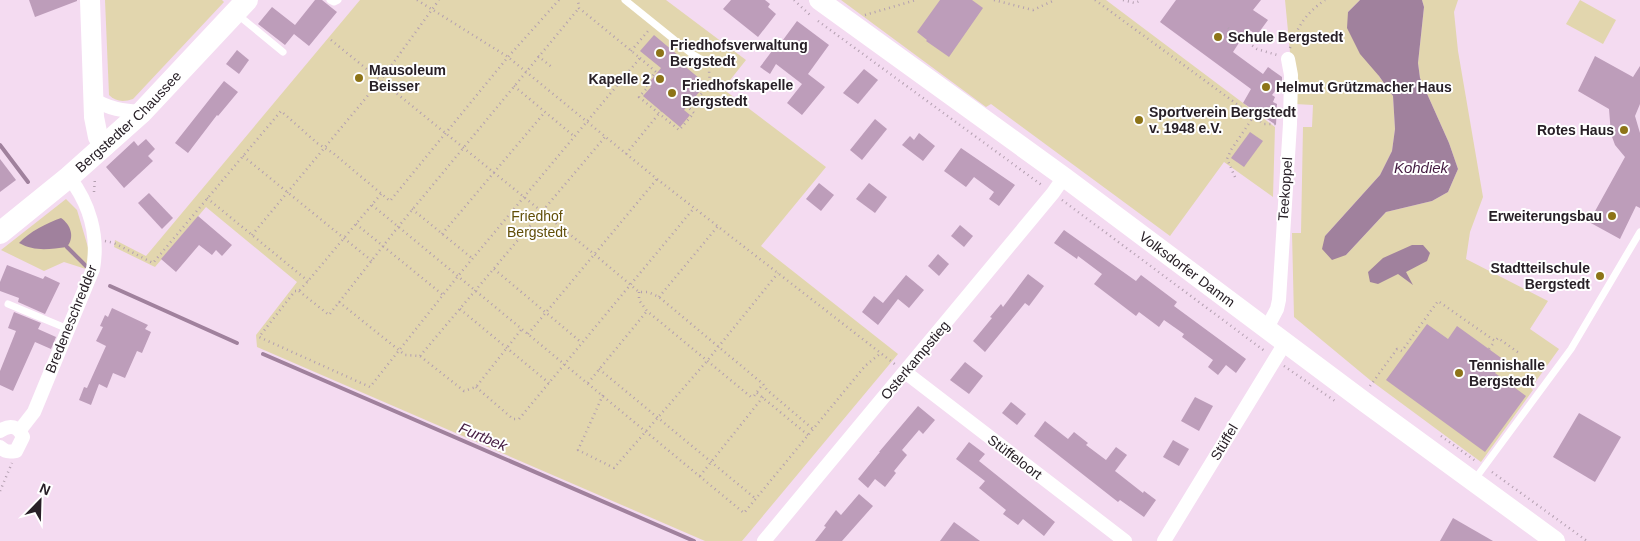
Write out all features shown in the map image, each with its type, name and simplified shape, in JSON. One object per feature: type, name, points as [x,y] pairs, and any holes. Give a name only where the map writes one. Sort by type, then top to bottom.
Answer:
[{"type":"main road","points":[[90,0],[94,118],[98,138],[104,146]]},
{"type":"main road","name":"Volksdorfer Damm","points":[[819,0],[1064,177],[1285,343],[1556,541]]},
{"type":"main road","name":"Bergstedter Chaussee","points":[[0,233],[69,177],[142,112],[242,6]]},
{"type":"street","name":"Teekoppel","points":[[1267,328],[1277,309],[1279,300],[1290,124],[1291,75],[1288,59]]},
{"type":"street","points":[[93,99],[120,111],[142,112]]},
{"type":"street","name":"Bredeneschredder","points":[[16,451],[23,437],[20,430],[34,412],[93,269],[95,257],[94,238],[90,213],[85,201],[69,177]]},
{"type":"street","name":"Osterkampstieg","points":[[764,541],[1053,193],[1064,177]]},
{"type":"street","name":"Stüffel","points":[[1164,541],[1285,343]]},
{"type":"street","name":"Stüffeloort","points":[[905,372],[1125,541]]},
{"type":"street","points":[[0,431],[6,427],[13,426],[20,430]]},
{"type":"street","points":[[0,447],[10,452],[16,451]]},
{"type":"lane","points":[[330,0],[334,2],[338,0]]},
{"type":"lane","points":[[625,0],[692,54],[708,63]]},
{"type":"lane","points":[[242,6],[283,52]]},
{"type":"lane","points":[[1473,482],[1571,349],[1640,232]]},
{"type":"lane","points":[[8,304],[68,329]]},
{"type":"path","points":[[417,0],[508,57],[657,180],[905,372]]},
{"type":"path","points":[[252,235],[380,81],[438,0]]},
{"type":"path","points":[[94,238],[114,243],[153,263],[281,111],[317,143],[325,147],[390,201],[508,57],[559,0]]},
{"type":"path","points":[[578,0],[579,8],[657,72],[645,84],[648,87],[640,97],[679,130],[694,113],[689,108],[710,84],[708,63]]},
{"type":"path","points":[[848,21],[916,0]]},
{"type":"path","points":[[994,0],[1033,10],[1055,0]]},
{"type":"path","points":[[1095,0],[1264,124],[1290,124]]},
{"type":"path","points":[[1123,0],[1134,3],[1142,0]]},
{"type":"path","points":[[1228,28],[1257,49],[1288,59],[1300,24],[1310,10],[1324,0]]},
{"type":"path","points":[[299,291],[329,315],[412,209],[464,149],[579,8]]},
{"type":"path","points":[[631,51],[654,24]]},
{"type":"path","points":[[331,40],[594,254],[629,286],[639,292],[648,292],[659,297],[763,384],[767,390],[813,429]]},
{"type":"path","points":[[538,56],[553,68]]},
{"type":"path","points":[[381,194],[308,281],[299,291],[295,291],[259,337],[370,387],[458,276],[640,58]]},
{"type":"path","points":[[648,65],[652,61]]},
{"type":"path","points":[[514,86],[575,137]]},
{"type":"path","points":[[442,234],[545,112]]},
{"type":"path","points":[[626,154],[660,112]]},
{"type":"path","points":[[1234,177],[1227,159],[1230,150],[1254,116]]},
{"type":"path","points":[[420,356],[605,136]]},
{"type":"path","points":[[243,156],[372,261]]},
{"type":"path","points":[[528,334],[657,180]]},
{"type":"path","points":[[207,198],[308,281]]},
{"type":"path","points":[[372,205],[744,513],[865,366],[881,353]]},
{"type":"path","points":[[476,387],[513,419],[519,419],[694,208]]},
{"type":"path","points":[[412,209],[473,259]]},
{"type":"path","points":[[356,224],[443,295]]},
{"type":"path","points":[[659,297],[718,226]]},
{"type":"path","points":[[494,269],[582,343]]},
{"type":"path","points":[[603,395],[578,450],[614,468],[707,360],[778,273]]},
{"type":"path","points":[[639,292],[639,300],[647,311],[751,397],[754,396],[763,384]]},
{"type":"path","points":[[1370,386],[1397,349],[1402,351],[1438,301],[1495,341]]},
{"type":"path","points":[[339,302],[405,354],[420,356],[464,391],[476,387],[522,330]]},
{"type":"path","points":[[460,309],[549,383]]},
{"type":"path","points":[[588,383],[647,311]]},
{"type":"path","points":[[1489,349],[1498,338],[1519,352]]},
{"type":"path","points":[[600,369],[756,499]]},
{"type":"path","points":[[757,392],[808,435]]},
{"type":"path","points":[[700,476],[762,397]]},
{"type":"path","points":[[0,491],[16,451]]},
{"type":"green space","points":[[105,0],[222,0],[224,2],[133,99],[123,101],[114,99],[109,95]]},
{"type":"green space","name":"Friedhof Bergstedt","points":[[360,0],[666,0],[746,60],[723,89],[826,167],[761,246],[898,354],[742,541],[705,541],[257,347],[256,335],[297,282],[206,207],[155,267],[114,247],[115,240],[146,256]]},
{"type":"green space","name":"Sportverein Bergstedt v. 1948 e.V.","points":[[841,0],[1106,0],[1275,127],[1273,197],[1224,162],[1170,236],[991,104],[986,107]]},
{"type":"green space","points":[[1285,0],[1360,0],[1348,12],[1379,76],[1393,96],[1395,129],[1392,151],[1380,175],[1325,236],[1346,255],[1386,212],[1432,201],[1448,192],[1458,169],[1449,143],[1420,78],[1418,63],[1424,7],[1422,0],[1458,0],[1454,12],[1458,51],[1483,197],[1470,232],[1466,259],[1548,301],[1530,329],[1559,349],[1531,388],[1533,390],[1481,462],[1370,380],[1294,317],[1292,233],[1301,233],[1303,127],[1312,127],[1313,105],[1295,104]]},
{"type":"green space","points":[[1580,0],[1616,20],[1603,44],[1566,24]]},
{"type":"green space","points":[[66,199],[77,210],[90,254],[89,270],[64,262],[44,271],[1,250]]},
{"type":"water","name":"Kohdiek","points":[[1360,0],[1422,0],[1424,7],[1418,63],[1420,78],[1449,143],[1458,169],[1448,192],[1432,201],[1386,212],[1346,255],[1332,260],[1322,249],[1325,236],[1380,175],[1392,151],[1395,129],[1393,96],[1360,54],[1347,28],[1348,12]]},
{"type":"water","points":[[61,218],[71,231],[71,239],[67,247],[37,249],[19,243],[39,228]]},
{"type":"water","points":[[1412,245],[1423,245],[1430,253],[1427,261],[1406,272],[1413,285],[1398,274],[1378,284],[1370,282],[1368,272],[1383,258]]},
{"type":"building","points":[[29,0],[77,0],[77,1],[35,17]]},
{"type":"building","points":[[315,0],[322,0],[337,12],[309,46],[294,34],[285,45],[258,24],[272,7],[295,25]]},
{"type":"building","points":[[731,0],[765,0],[770,4],[768,7],[776,14],[758,37],[723,9]]},
{"type":"building","points":[[940,0],[972,0],[983,8],[949,57],[926,41],[917,32]]},
{"type":"building","points":[[1176,0],[1261,0],[1253,10],[1268,20],[1257,35],[1248,29],[1233,52],[1263,74],[1268,67],[1282,77],[1282,82],[1272,95],[1275,97],[1273,102],[1277,104],[1276,125],[1243,103],[1251,89],[1160,22]]},
{"type":"building","points":[[797,21],[829,45],[808,74],[825,87],[802,115],[787,103],[802,84],[776,64],[770,74],[760,67]]},
{"type":"building","name":"Friedhofskapelle Bergstedt","points":[[654,35],[679,56],[678,58],[681,63],[706,84],[684,110],[690,115],[680,127],[643,96],[651,87],[648,84],[661,68],[640,51]]},
{"type":"building","points":[[237,50],[249,60],[239,74],[226,64]]},
{"type":"building","name":"Rotes Haus","points":[[1595,56],[1633,77],[1640,66],[1640,104],[1635,116],[1640,133],[1640,208],[1636,206],[1620,239],[1589,222],[1625,157],[1615,145],[1611,134],[1609,109],[1578,91]]},
{"type":"building","points":[[864,69],[878,80],[858,104],[843,93]]},
{"type":"building","points":[[224,81],[238,92],[217,115],[188,153],[175,143]]},
{"type":"building","points":[[875,119],[887,129],[862,160],[850,150]]},
{"type":"building","points":[[1250,132],[1263,141],[1244,167],[1231,158]]},
{"type":"building","points":[[919,133],[935,146],[923,161],[902,145],[910,136],[914,140]]},
{"type":"building","points":[[146,139],[155,149],[148,156],[153,161],[124,188],[106,167],[134,141],[138,146]]},
{"type":"building","points":[[961,148],[1015,185],[999,206],[989,199],[994,192],[974,177],[966,187],[944,171]]},
{"type":"building","points":[[0,159],[16,180],[0,192]]},
{"type":"building","points":[[819,183],[834,195],[821,211],[806,199]]},
{"type":"building","points":[[869,183],[887,197],[875,213],[856,199]]},
{"type":"building","points":[[149,193],[173,218],[162,229],[138,203]]},
{"type":"building","points":[[198,216],[232,245],[222,256],[216,250],[212,255],[199,245],[176,272],[161,259]]},
{"type":"building","points":[[960,225],[973,236],[964,247],[951,236]]},
{"type":"building","points":[[1064,230],[1136,281],[1141,275],[1177,302],[1174,306],[1246,359],[1236,373],[1226,365],[1218,375],[1208,367],[1213,360],[1182,337],[1184,334],[1164,320],[1159,327],[1139,312],[1136,316],[1094,284],[1102,274],[1078,256],[1077,259],[1054,243]]},
{"type":"building","points":[[938,254],[949,264],[939,276],[928,266]]},
{"type":"building","points":[[7,265],[43,279],[45,276],[60,283],[45,314],[18,302],[19,298],[0,291],[0,282]]},
{"type":"building","points":[[1028,274],[1044,286],[1029,306],[1025,303],[985,352],[973,341],[992,318],[990,317],[1001,304],[1003,307]]},
{"type":"building","points":[[906,275],[924,290],[909,308],[898,299],[878,325],[862,312],[874,296],[883,303]]},
{"type":"building","points":[[112,308],[148,325],[145,329],[151,332],[142,353],[137,351],[125,378],[113,373],[107,388],[99,384],[91,405],[79,400],[84,387],[87,388],[106,346],[96,341],[103,327],[100,326],[105,315],[108,317]]},
{"type":"building","points":[[14,312],[41,323],[38,329],[56,337],[51,349],[35,342],[13,391],[0,385],[0,371],[16,331],[8,328]]},
{"type":"building","points":[[1427,324],[1448,339],[1457,326],[1504,360],[1495,373],[1526,396],[1485,452],[1386,380]]},
{"type":"building","points":[[965,362],[983,376],[969,394],[950,380]]},
{"type":"building","points":[[1195,397],[1213,406],[1199,431],[1181,421]]},
{"type":"building","points":[[1011,402],[1026,414],[1017,425],[1002,413]]},
{"type":"building","points":[[918,406],[935,420],[923,434],[919,430],[902,450],[907,455],[894,471],[896,473],[885,487],[875,479],[868,488],[858,479]]},
{"type":"building","points":[[1579,413],[1621,437],[1595,482],[1553,457]]},
{"type":"building","points":[[1045,421],[1068,439],[1074,432],[1088,443],[1086,445],[1106,460],[1116,447],[1127,455],[1115,471],[1143,493],[1144,491],[1156,500],[1144,517],[1120,500],[1118,502],[1034,436]]},
{"type":"building","points":[[1173,440],[1189,449],[1179,466],[1163,457]]},
{"type":"building","points":[[969,442],[985,454],[979,461],[1055,522],[1044,536],[1023,519],[1018,525],[1003,514],[1006,510],[979,488],[985,481],[956,459]]},
{"type":"building","points":[[859,494],[873,506],[842,541],[815,541],[836,510],[841,515]]},
{"type":"building","points":[[1453,518],[1493,541],[1440,541]]},
{"type":"building","points":[[954,522],[980,541],[940,541]]},
{"type":"waterway","name":"Furtbek","points":[[0,145],[28,182]]},
{"type":"waterway","name":"Furtbek","points":[[67,247],[86,266]]},
{"type":"waterway","name":"Furtbek","points":[[110,286],[237,343]]},
{"type":"waterway","name":"Furtbek","points":[[263,354],[694,541]]},
{"type":"place","name":"Schule Bergstedt","points":[[1218,37]]},
{"type":"place","name":"Friedhofsverwaltung Bergstedt","points":[[660,53]]},
{"type":"place","name":"Mausoleum Beisser","points":[[359,78]]},
{"type":"place","name":"Kapelle 2","points":[[660,79]]},
{"type":"place","name":"Helmut Grützmacher Haus","points":[[1266,87]]},
{"type":"place","name":"Friedhofskapelle Bergstedt","points":[[672,93]]},
{"type":"place","name":"Sportverein Bergstedt v. 1948 e.V.","points":[[1139,120]]},
{"type":"place","name":"Rotes Haus","points":[[1624,130]]},
{"type":"place","name":"Erweiterungsbau","points":[[1612,216]]},
{"type":"place","name":"Stadtteilschule Bergstedt","points":[[1600,276]]},
{"type":"place","name":"Tennishalle Bergstedt","points":[[1459,373]]}]
